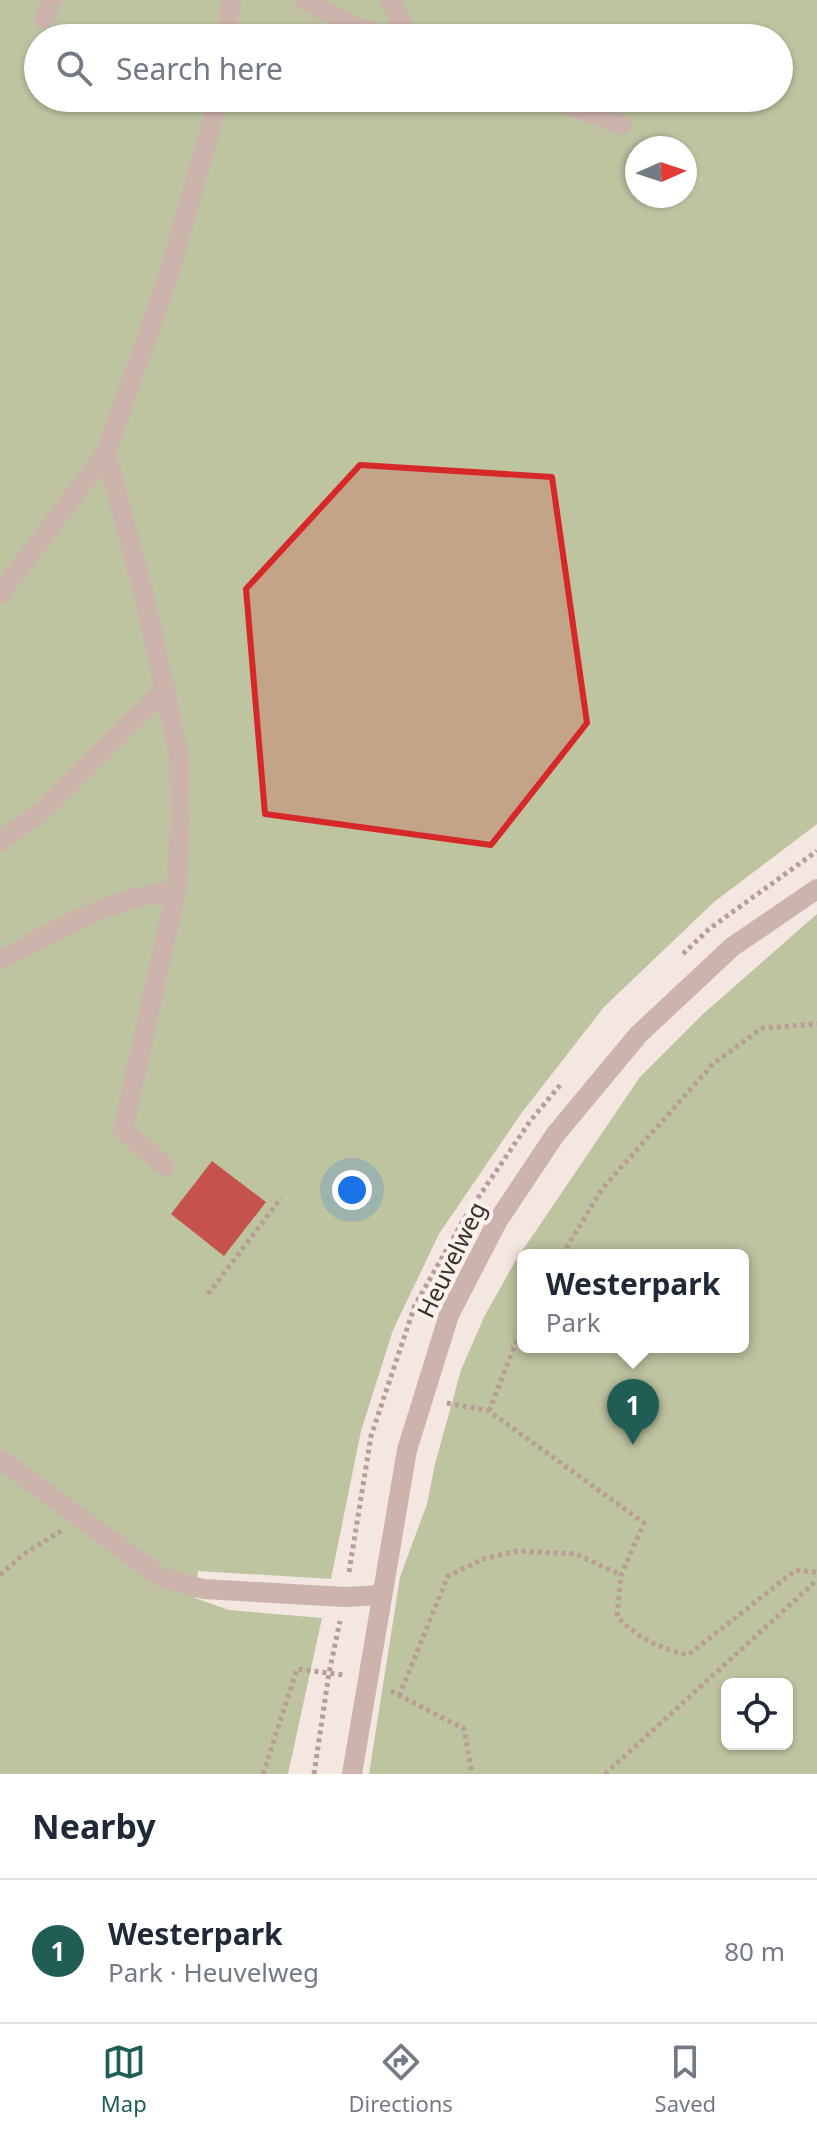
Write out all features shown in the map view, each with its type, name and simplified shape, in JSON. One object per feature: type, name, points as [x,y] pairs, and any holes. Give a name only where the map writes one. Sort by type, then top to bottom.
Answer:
[{"type":"street","points":[[44,19],[53,0]]},
{"type":"street","points":[[228,24],[231,0]]},
{"type":"street","points":[[304,0],[350,24]]},
{"type":"street","points":[[390,0],[402,24]]},
{"type":"street","points":[[0,594],[106,453],[167,280],[215,112]]},
{"type":"street","points":[[587,112],[622,125]]},
{"type":"street","points":[[106,453],[166,688],[179,756],[180,823],[176,891],[123,1130],[165,1166]]},
{"type":"street","points":[[0,841],[41,812],[166,688]]},
{"type":"street","name":"Heuvelweg","points":[[352,1774],[407,1450],[449,1315],[497,1222],[555,1135],[638,1035],[732,947],[817,889]]},
{"type":"street","points":[[0,960],[75,921],[149,893],[176,891]]},
{"type":"street","points":[[0,1459],[161,1577],[203,1589],[345,1597],[381,1595]]},
{"type":"path","points":[[566,1249],[602,1189],[713,1064],[762,1028],[817,1024]]},
{"type":"path","points":[[208,1294],[281,1198]]},
{"type":"path","points":[[489,1411],[517,1340]]},
{"type":"path","points":[[423,1399],[489,1411],[644,1523],[621,1575],[617,1616],[630,1630],[658,1647],[688,1655],[796,1570],[817,1572]]},
{"type":"path","points":[[0,1575],[24,1554],[80,1519]]},
{"type":"path","points":[[399,1696],[448,1576],[483,1559],[517,1551],[576,1554],[621,1575]]},
{"type":"path","points":[[605,1774],[817,1580]]},
{"type":"path","points":[[263,1774],[297,1669],[367,1678],[464,1729],[472,1774]]},
{"type":"path","points":[[314,1774],[329,1673]]},
{"type":"highlighted area","points":[[360,465],[552,477],[587,723],[491,845],[265,814],[246,589]]},
{"type":"green space","points":[[0,0],[817,0],[817,824],[714,902],[604,1007],[520,1115],[439,1234],[393,1330],[361,1431],[331,1579],[198,1571],[195,1598],[229,1610],[322,1618],[288,1774],[0,1774]]},
{"type":"green space","points":[[817,914],[817,1774],[369,1774],[400,1577],[427,1504],[461,1370],[484,1317],[517,1259],[517,1353],[749,1353],[749,1249],[523,1249],[640,1077],[703,1014]]},
{"type":"building","points":[[212,1161],[266,1202],[224,1256],[171,1214]]},
{"type":"place","name":"Westerpark","points":[[633,1445]]}]
